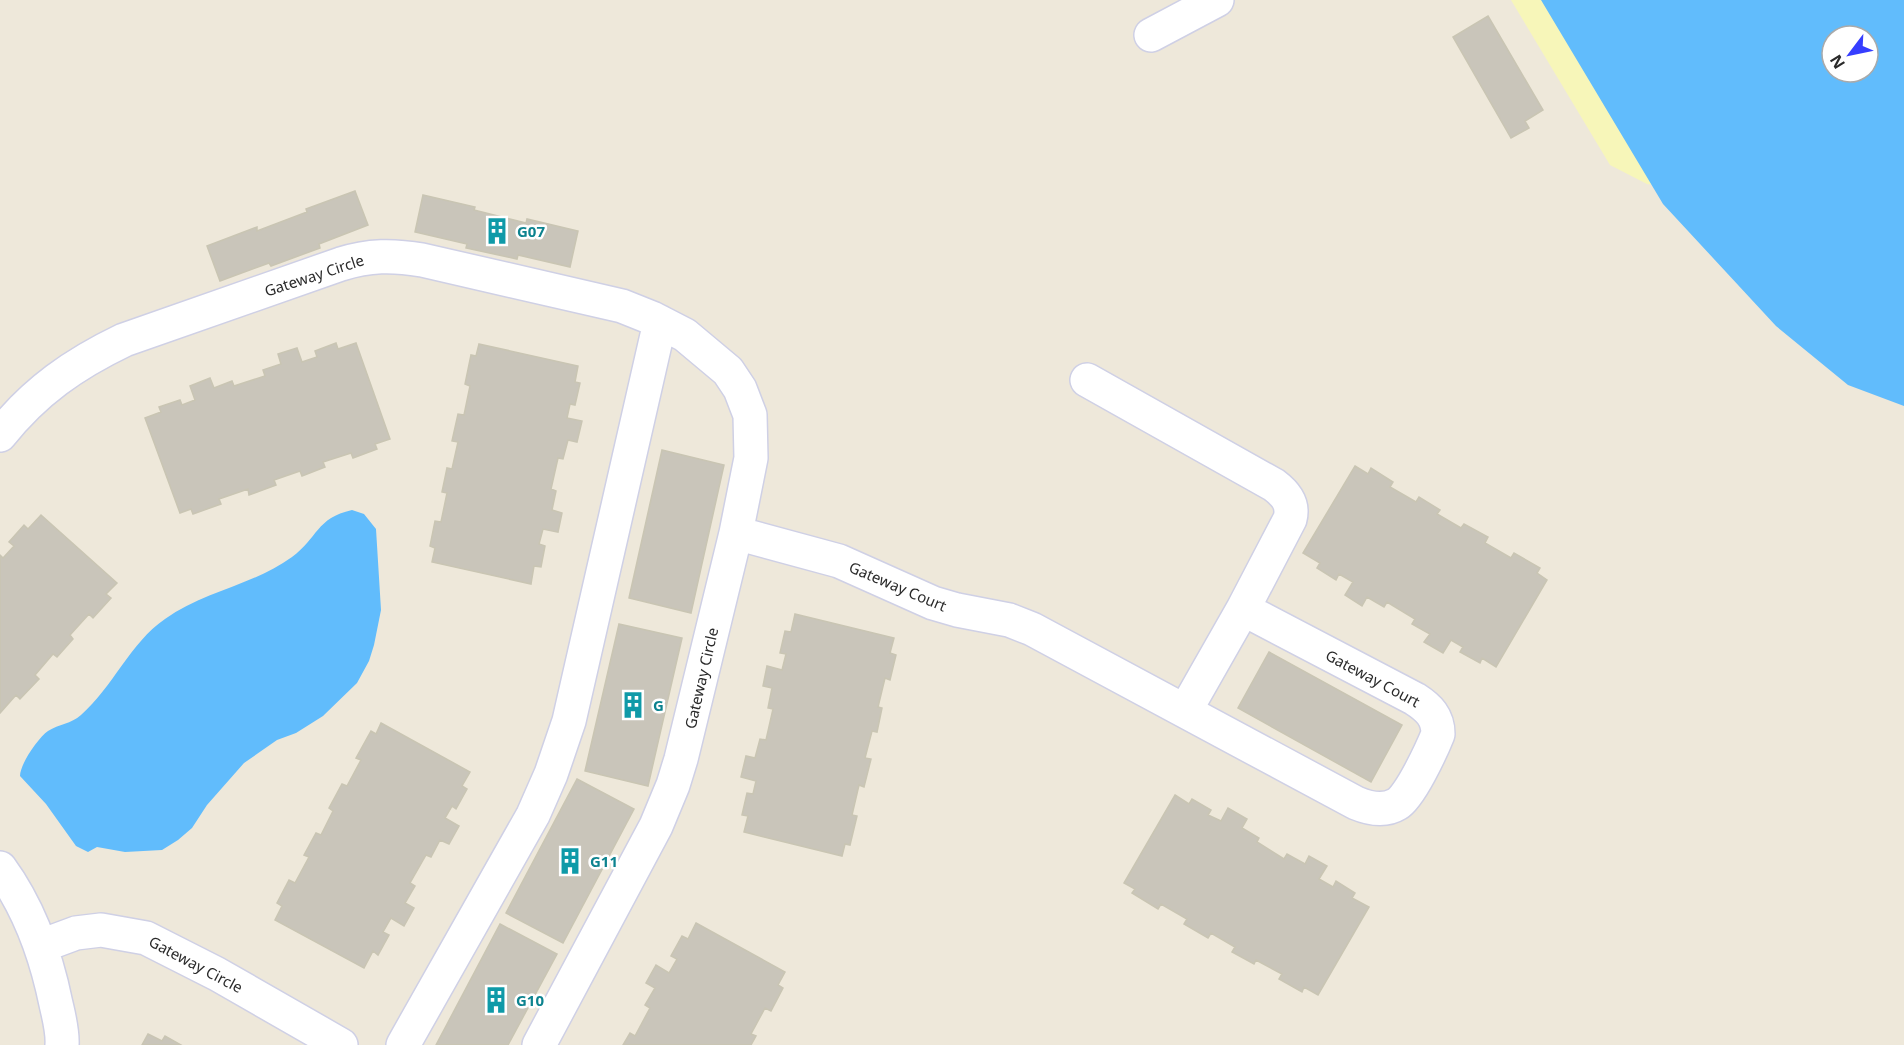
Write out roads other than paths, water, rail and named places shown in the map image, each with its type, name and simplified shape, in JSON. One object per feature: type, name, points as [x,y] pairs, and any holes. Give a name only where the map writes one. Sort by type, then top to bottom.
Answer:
[{"type":"street","points":[[1151,35],[1217,0]]},
{"type":"street","name":"Gateway Circle","points":[[0,435],[30,400],[70,369],[96,353],[135,336],[360,258],[398,256],[422,260],[622,306],[685,335],[728,371],[740,389],[750,415],[752,458],[681,759],[667,803],[656,826],[539,1045]]},
{"type":"street","points":[[403,1045],[533,815],[562,745],[660,322]]},
{"type":"street","points":[[1087,380],[1274,485],[1288,500],[1292,511],[1243,609],[1185,711]]},
{"type":"street","name":"Gateway Court","points":[[735,533],[839,561],[933,603],[1009,620],[1032,629],[1366,807],[1388,808],[1399,804],[1410,790],[1438,734],[1438,726],[1433,714],[1427,708],[1243,609]]},
{"type":"street","points":[[0,868],[23,904],[41,946],[52,982],[62,1045]]},
{"type":"street","name":"Gateway Circle","points":[[41,946],[76,933],[101,930],[146,938],[207,968],[341,1045]]},
{"type":"water","points":[[1541,0],[1904,0],[1904,406],[1848,385],[1776,326],[1663,204]]},
{"type":"water","points":[[352,510],[364,514],[376,529],[381,610],[369,661],[357,683],[323,716],[296,733],[277,740],[244,763],[207,805],[192,828],[162,850],[125,852],[97,847],[88,852],[76,846],[46,804],[20,776],[26,758],[39,739],[48,731],[81,715],[103,692],[142,640],[165,619],[196,601],[277,567],[301,550],[324,523]]},
{"type":"place","name":"G07","points":[[497,231]]},
{"type":"place","name":"G","points":[[633,705]]},
{"type":"place","name":"G11","points":[[570,861]]},
{"type":"place","name":"G10","points":[[496,1000]]}]
